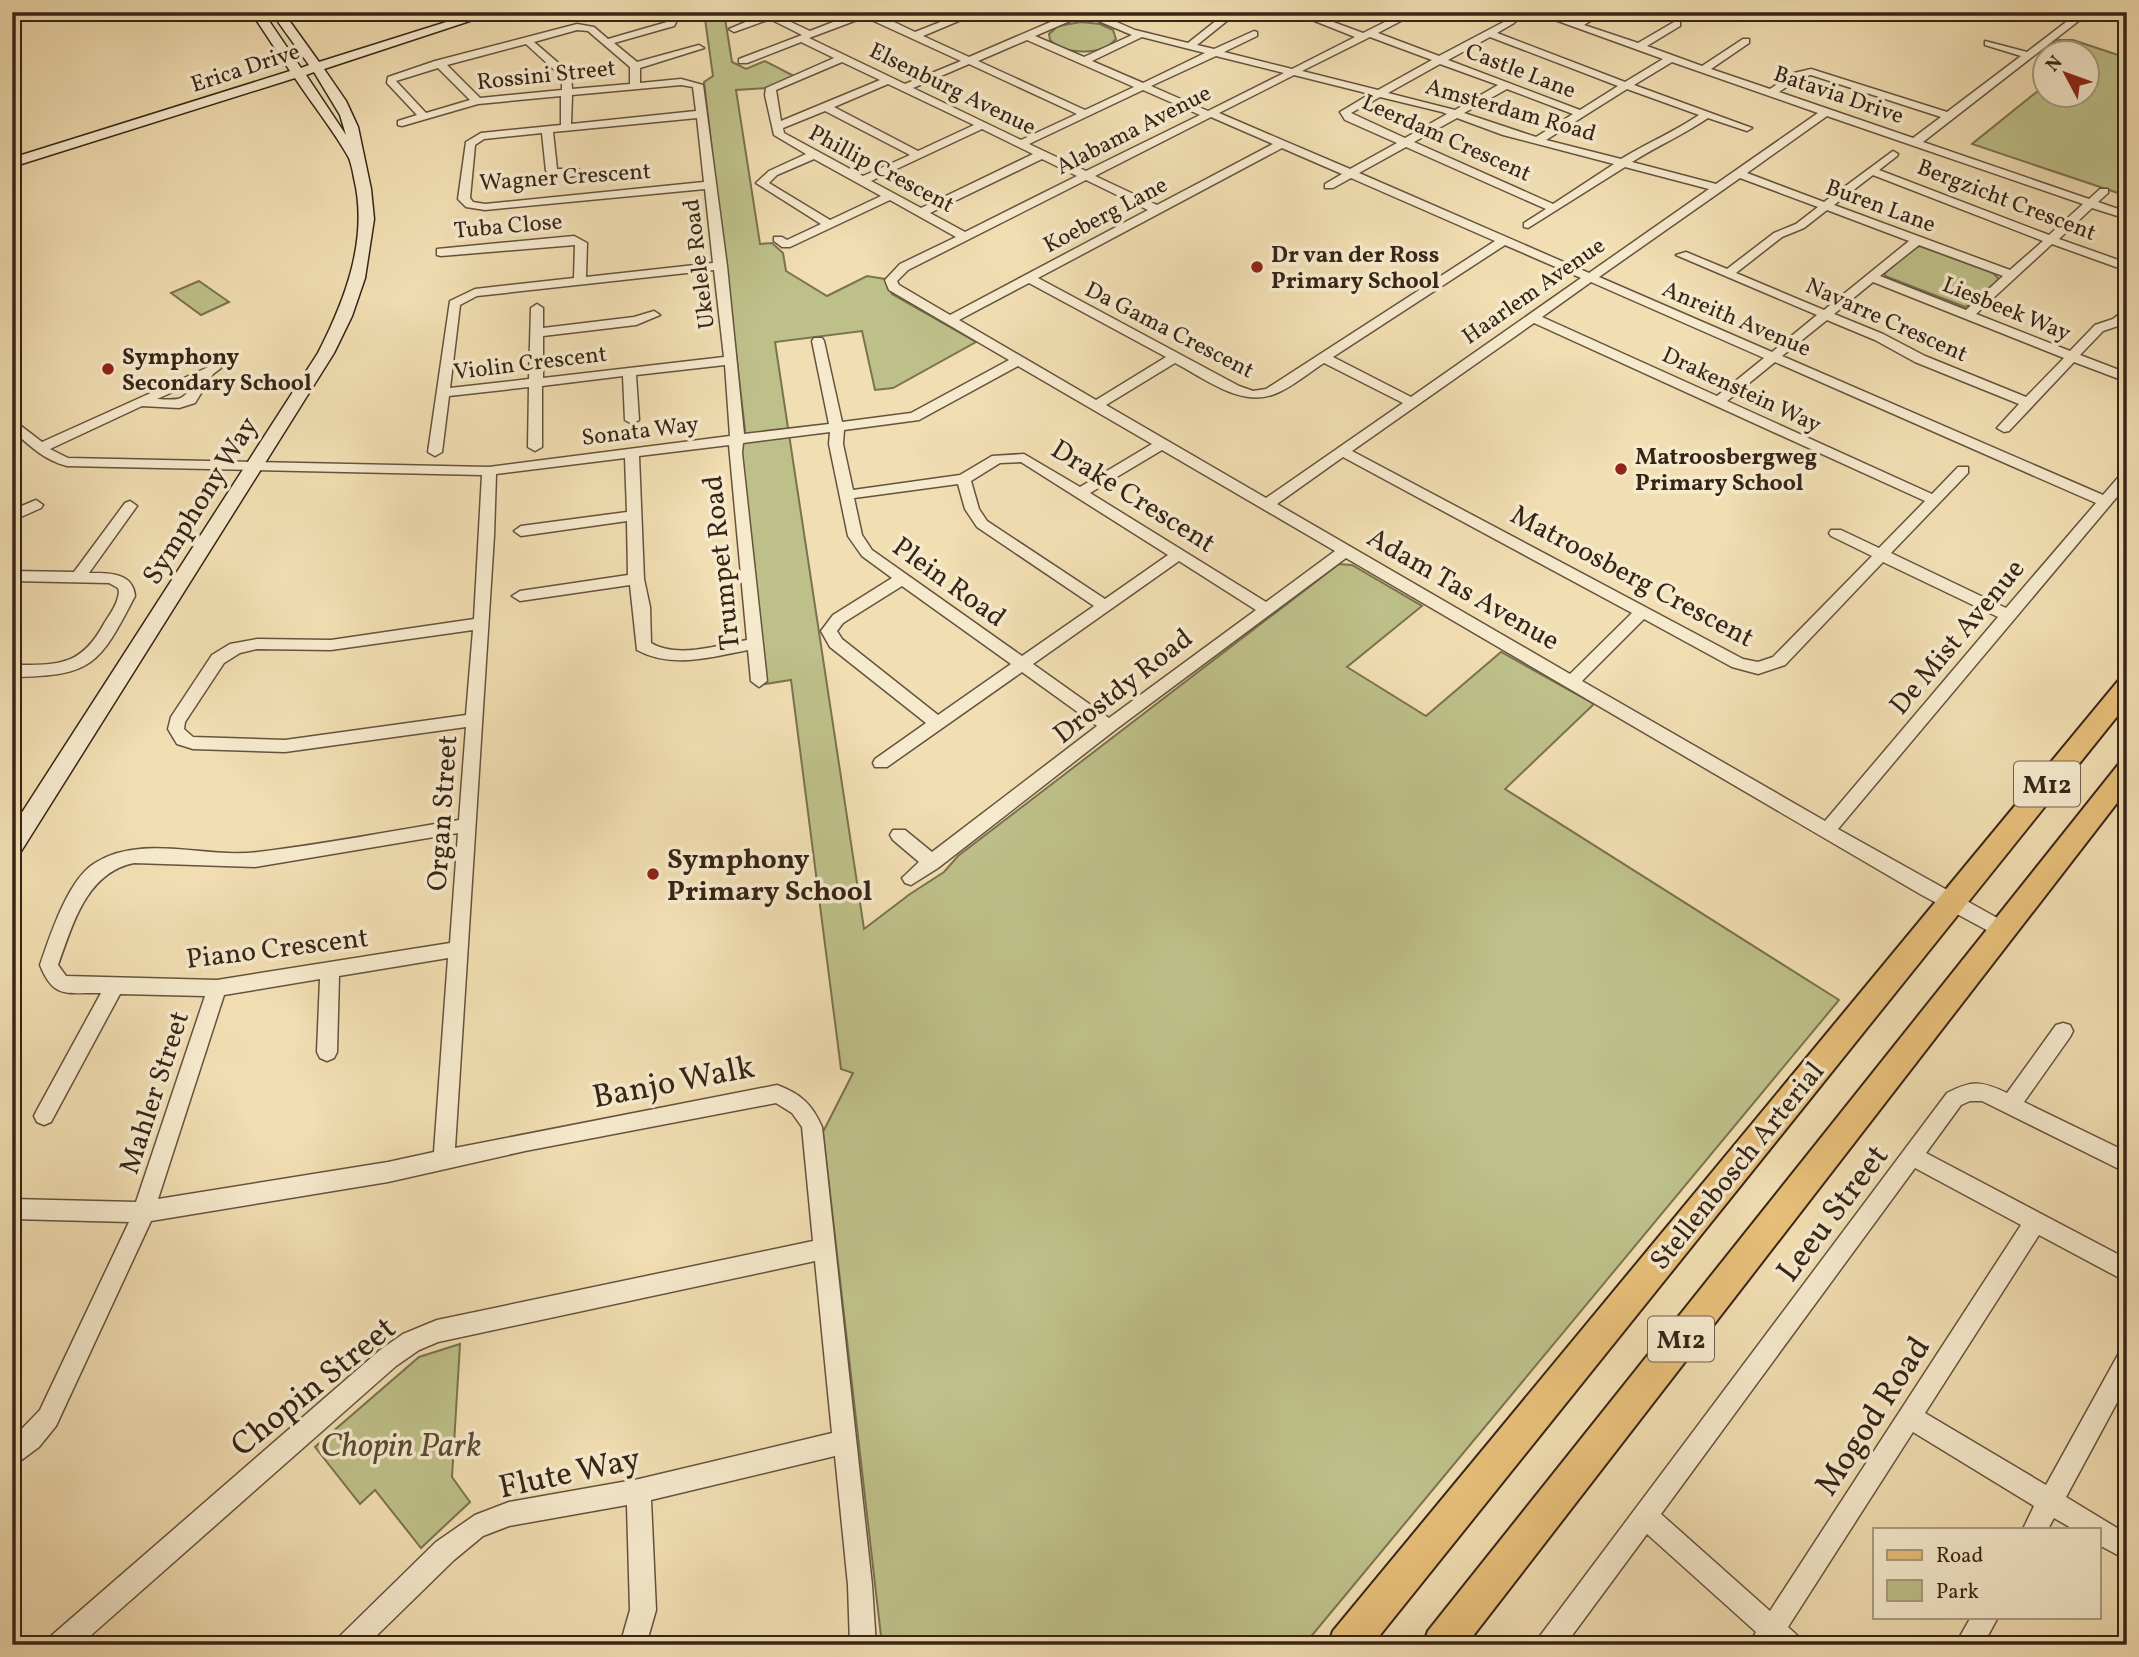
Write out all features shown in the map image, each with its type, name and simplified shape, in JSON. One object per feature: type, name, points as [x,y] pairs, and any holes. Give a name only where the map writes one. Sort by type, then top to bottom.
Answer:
[{"type":"main road","name":"Symphony Way","points":[[257,12],[357,160]]},
{"type":"main road","name":"Symphony Way","points":[[12,847],[326,353],[341,326],[358,280],[366,235],[365,200],[356,141],[348,117],[277,12]]},
{"type":"main road","name":"Erica Drive","points":[[313,62],[456,12]]},
{"type":"main road","name":"Erica Drive","points":[[12,150],[491,12]]},
{"type":"main road","name":"Erica Drive","points":[[42,153],[293,68]]},
{"type":"main road","points":[[12,162],[42,153]]},
{"type":"main road","name":"Stellenbosch Arterial","points":[[1347,1645],[1951,900],[2127,688]]},
{"type":"main road","name":"M12","points":[[1442,1645],[2001,929],[2127,772]]},
{"type":"street","points":[[607,42],[671,24],[675,20],[670,12]]},
{"type":"street","points":[[915,36],[975,12]]},
{"type":"street","points":[[905,88],[1084,12]]},
{"type":"street","name":"Amsterdam Road","points":[[1084,12],[1142,34],[1457,114],[1537,141],[1716,187]]},
{"type":"street","points":[[1190,46],[1233,12]]},
{"type":"street","name":"Castle Lane","points":[[1297,12],[1439,60],[1580,113]]},
{"type":"street","name":"Alabama Avenue","points":[[901,293],[893,287],[891,279],[895,273],[1413,12]]},
{"type":"street","name":"Batavia Drive","points":[[1538,12],[2127,216]]},
{"type":"street","points":[[1576,25],[1599,12]]},
{"type":"street","points":[[1914,143],[2085,12]]},
{"type":"street","points":[[734,29],[771,13]]},
{"type":"street","name":"Elsenburg Avenue","points":[[771,13],[843,58],[1157,210]]},
{"type":"street","points":[[743,61],[866,13],[1084,113]]},
{"type":"street","name":"Leerdam Crescent","points":[[1511,21],[1349,108],[1345,114],[1554,208]]},
{"type":"street","points":[[1639,47],[1677,24]]},
{"type":"street","points":[[424,117],[391,79],[439,63],[583,26],[591,29],[635,66],[635,86]]},
{"type":"street","points":[[1489,33],[1626,86],[1747,128]]},
{"type":"street","points":[[1083,61],[1142,34]]},
{"type":"street","points":[[1021,144],[1254,34]]},
{"type":"street","name":"Anreith Avenue","points":[[1027,36],[2105,501]]},
{"type":"street","points":[[527,40],[566,76],[566,126]]},
{"type":"street","points":[[1704,69],[1746,41]]},
{"type":"street","points":[[1988,43],[2028,55]]},
{"type":"street","points":[[635,66],[699,48]]},
{"type":"street","name":"Phillip Crescent","points":[[843,58],[771,88],[770,95],[779,135],[965,237]]},
{"type":"street","points":[[1537,141],[1671,58]]},
{"type":"street","points":[[439,63],[477,101]]},
{"type":"street","points":[[1772,93],[1798,75],[1811,72],[1948,116]]},
{"type":"street","points":[[778,127],[888,80]]},
{"type":"street","name":"Rossini Street","points":[[402,123],[477,101],[635,86],[697,84]]},
{"type":"street","name":"Ukelele Road","points":[[697,84],[721,266],[736,441]]},
{"type":"street","points":[[1329,187],[1506,85]]},
{"type":"street","points":[[826,107],[918,155]]},
{"type":"street","name":"Haarlem Avenue","points":[[1266,505],[1826,112]]},
{"type":"street","name":"Wagner Crescent","points":[[702,114],[488,134],[472,141],[466,202],[485,207],[710,185]]},
{"type":"street","points":[[1528,225],[1655,143],[1676,135],[1707,114]]},
{"type":"street","points":[[862,181],[983,125]]},
{"type":"street","points":[[547,128],[552,171],[558,174],[578,172]]},
{"type":"street","name":"Koeberg Lane","points":[[948,321],[1282,144]]},
{"type":"street","points":[[921,213],[1043,154]]},
{"type":"street","points":[[1728,274],[1778,235],[1800,226],[1893,154]]},
{"type":"street","points":[[813,155],[773,173],[762,183],[830,225]]},
{"type":"street","name":"Bergzicht Crescent","points":[[1872,171],[2127,267]]},
{"type":"street","name":"Buren Lane","points":[[1737,173],[2011,275]]},
{"type":"street","points":[[1968,315],[2104,191]]},
{"type":"street","points":[[778,239],[786,245],[890,196]]},
{"type":"street","name":"Tuba Close","points":[[441,252],[573,240],[582,243],[580,281]]},
{"type":"street","name":"Da Gama Crescent","points":[[1028,278],[1234,390],[1252,395],[1270,392],[1504,240]]},
{"type":"street","points":[[1718,402],[1917,240]]},
{"type":"street","name":"Navarre Crescent","points":[[1682,255],[2028,403]]},
{"type":"street","name":"Violin Crescent","points":[[721,266],[475,293],[462,298],[454,304],[443,393],[730,360]]},
{"type":"street","name":"Liesbeek Way","points":[[1871,277],[2127,378]]},
{"type":"street","name":"Adam Tas Avenue","points":[[901,293],[1926,889],[2001,929]]},
{"type":"street","points":[[535,447],[537,308]]},
{"type":"street","points":[[2004,428],[2099,328],[2118,322],[2127,312]]},
{"type":"street","points":[[537,333],[636,321],[654,315]]},
{"type":"street","name":"Drakenstein Way","points":[[1532,317],[1934,500]]},
{"type":"street","name":"Plein Road","points":[[818,341],[837,429],[836,444],[846,495],[859,545],[902,579],[1109,726]]},
{"type":"street","points":[[1323,357],[1410,402]]},
{"type":"street","points":[[1095,406],[1174,358]]},
{"type":"street","name":"Sonata Way","points":[[12,423],[54,458],[67,461],[489,471],[837,429],[914,417],[1017,360]]},
{"type":"street","points":[[40,448],[141,403],[178,404],[190,400],[211,371]]},
{"type":"street","points":[[629,372],[632,421]]},
{"type":"street","points":[[435,452],[443,393]]},
{"type":"street","name":"Trumpet Road","points":[[736,441],[753,644],[759,681]]},
{"type":"street","points":[[1082,492],[1161,444]]},
{"type":"street","name":"Matroosberg Crescent","points":[[1342,451],[1738,663],[1765,667],[1779,661],[1964,470]]},
{"type":"street","points":[[632,453],[636,579],[642,607],[643,646],[650,652],[669,656],[753,644]]},
{"type":"street","name":"Drake Crescent","points":[[846,495],[964,479],[997,459],[1014,457],[1033,461],[1266,609]]},
{"type":"street","name":"Organ Street","points":[[444,1158],[487,536],[489,471]]},
{"type":"street","name":"De Mist Avenue","points":[[1828,832],[1838,815],[2127,476]]},
{"type":"street","points":[[964,479],[972,509],[982,524],[1103,606]]},
{"type":"street","points":[[12,516],[36,505]]},
{"type":"street","points":[[78,576],[130,506]]},
{"type":"street","points":[[521,531],[633,516]]},
{"type":"street","points":[[1836,533],[2008,615]]},
{"type":"street","name":"Drostdy Road","points":[[911,878],[1109,726],[1345,551]]},
{"type":"street","points":[[881,762],[1179,554]]},
{"type":"street","points":[[12,576],[111,578],[125,584],[128,590],[99,650],[78,666],[12,671]]},
{"type":"street","points":[[520,596],[636,579]]},
{"type":"street","points":[[902,579],[838,619],[829,631],[836,643],[936,722]]},
{"type":"street","points":[[1571,682],[1643,611]]},
{"type":"street","points":[[473,720],[285,746],[193,743],[183,740],[176,729],[177,722],[218,659],[236,648],[257,644],[331,645],[479,624]]},
{"type":"street","name":"Piano Crescent","points":[[459,949],[217,989],[63,984],[55,979],[49,965],[88,878],[108,864],[134,856],[255,860],[467,825]]},
{"type":"street","points":[[899,835],[932,863]]},
{"type":"street","points":[[327,1052],[330,970]]},
{"type":"street","points":[[44,1116],[114,987]]},
{"type":"street","name":"Mahler Street","points":[[142,1212],[217,989]]},
{"type":"street","points":[[2011,1104],[2063,1031]]},
{"type":"street","name":"Leeu Street","points":[[1549,1645],[1960,1094],[1984,1092],[2127,1163]]},
{"type":"street","name":"Banjo Walk","points":[[12,1209],[142,1212],[388,1172],[444,1158],[777,1094],[802,1106],[812,1127],[860,1585],[863,1645]]},
{"type":"street","points":[[1912,1156],[2127,1271]]},
{"type":"street","points":[[12,1455],[31,1439],[48,1419],[132,1243],[142,1212]]},
{"type":"street","name":"Mogod Road","points":[[1774,1640],[1909,1417],[2035,1222]]},
{"type":"street","name":"Chopin Street","points":[[60,1645],[388,1358],[411,1342],[437,1331],[825,1249]]},
{"type":"street","points":[[2036,1528],[2127,1361]]},
{"type":"street","points":[[1909,1417],[2094,1528]]},
{"type":"street","name":"Flute Way","points":[[349,1645],[445,1551],[475,1527],[509,1514],[639,1491],[844,1442]]},
{"type":"street","points":[[634,1645],[643,1610],[639,1491]]},
{"type":"street","points":[[1644,1515],[1774,1640]]},
{"type":"street","points":[[2100,1532],[2127,1548]]},
{"type":"street","points":[[1968,1645],[1984,1618]]},
{"type":"green space","points":[[704,12],[724,12],[732,62],[746,69],[765,61],[794,76],[767,88],[736,90],[760,244],[772,243],[783,253],[786,271],[827,296],[867,276],[885,279],[892,294],[976,342],[893,388],[875,390],[862,331],[775,342],[864,929],[944,872],[958,856],[1339,564],[1352,565],[1422,606],[1347,667],[1426,716],[1501,652],[1594,704],[1505,789],[1839,1000],[1304,1645],[882,1645],[823,1132],[853,1073],[841,1069],[791,680],[765,684],[741,449],[745,430],[704,82],[713,76]]},
{"type":"green space","points":[[1081,22],[1100,24],[1113,30],[1116,39],[1110,45],[1083,52],[1065,49],[1050,40],[1049,34],[1058,26]]},
{"type":"green space","points":[[2100,49],[2127,58],[2127,196],[1972,144],[2030,97],[2030,108],[2100,108]]},
{"type":"green space","points":[[1920,246],[1993,273],[1999,279],[1971,305],[1965,307],[1885,276],[1885,273],[1914,248]]},
{"type":"green space","points":[[199,281],[229,302],[201,315],[171,293]]},
{"type":"green space","name":"Chopin Park","points":[[460,1344],[452,1477],[470,1502],[421,1548],[375,1490],[360,1504],[315,1447],[419,1357]]},
{"type":"place","name":"Dr van der Ross Primary School","points":[[1257,267]]},
{"type":"place","name":"Symphony Secondary School","points":[[108,369]]},
{"type":"place","name":"Matroosbergweg Primary School","points":[[1621,469]]},
{"type":"place","name":"Symphony Primary School","points":[[653,874]]}]
